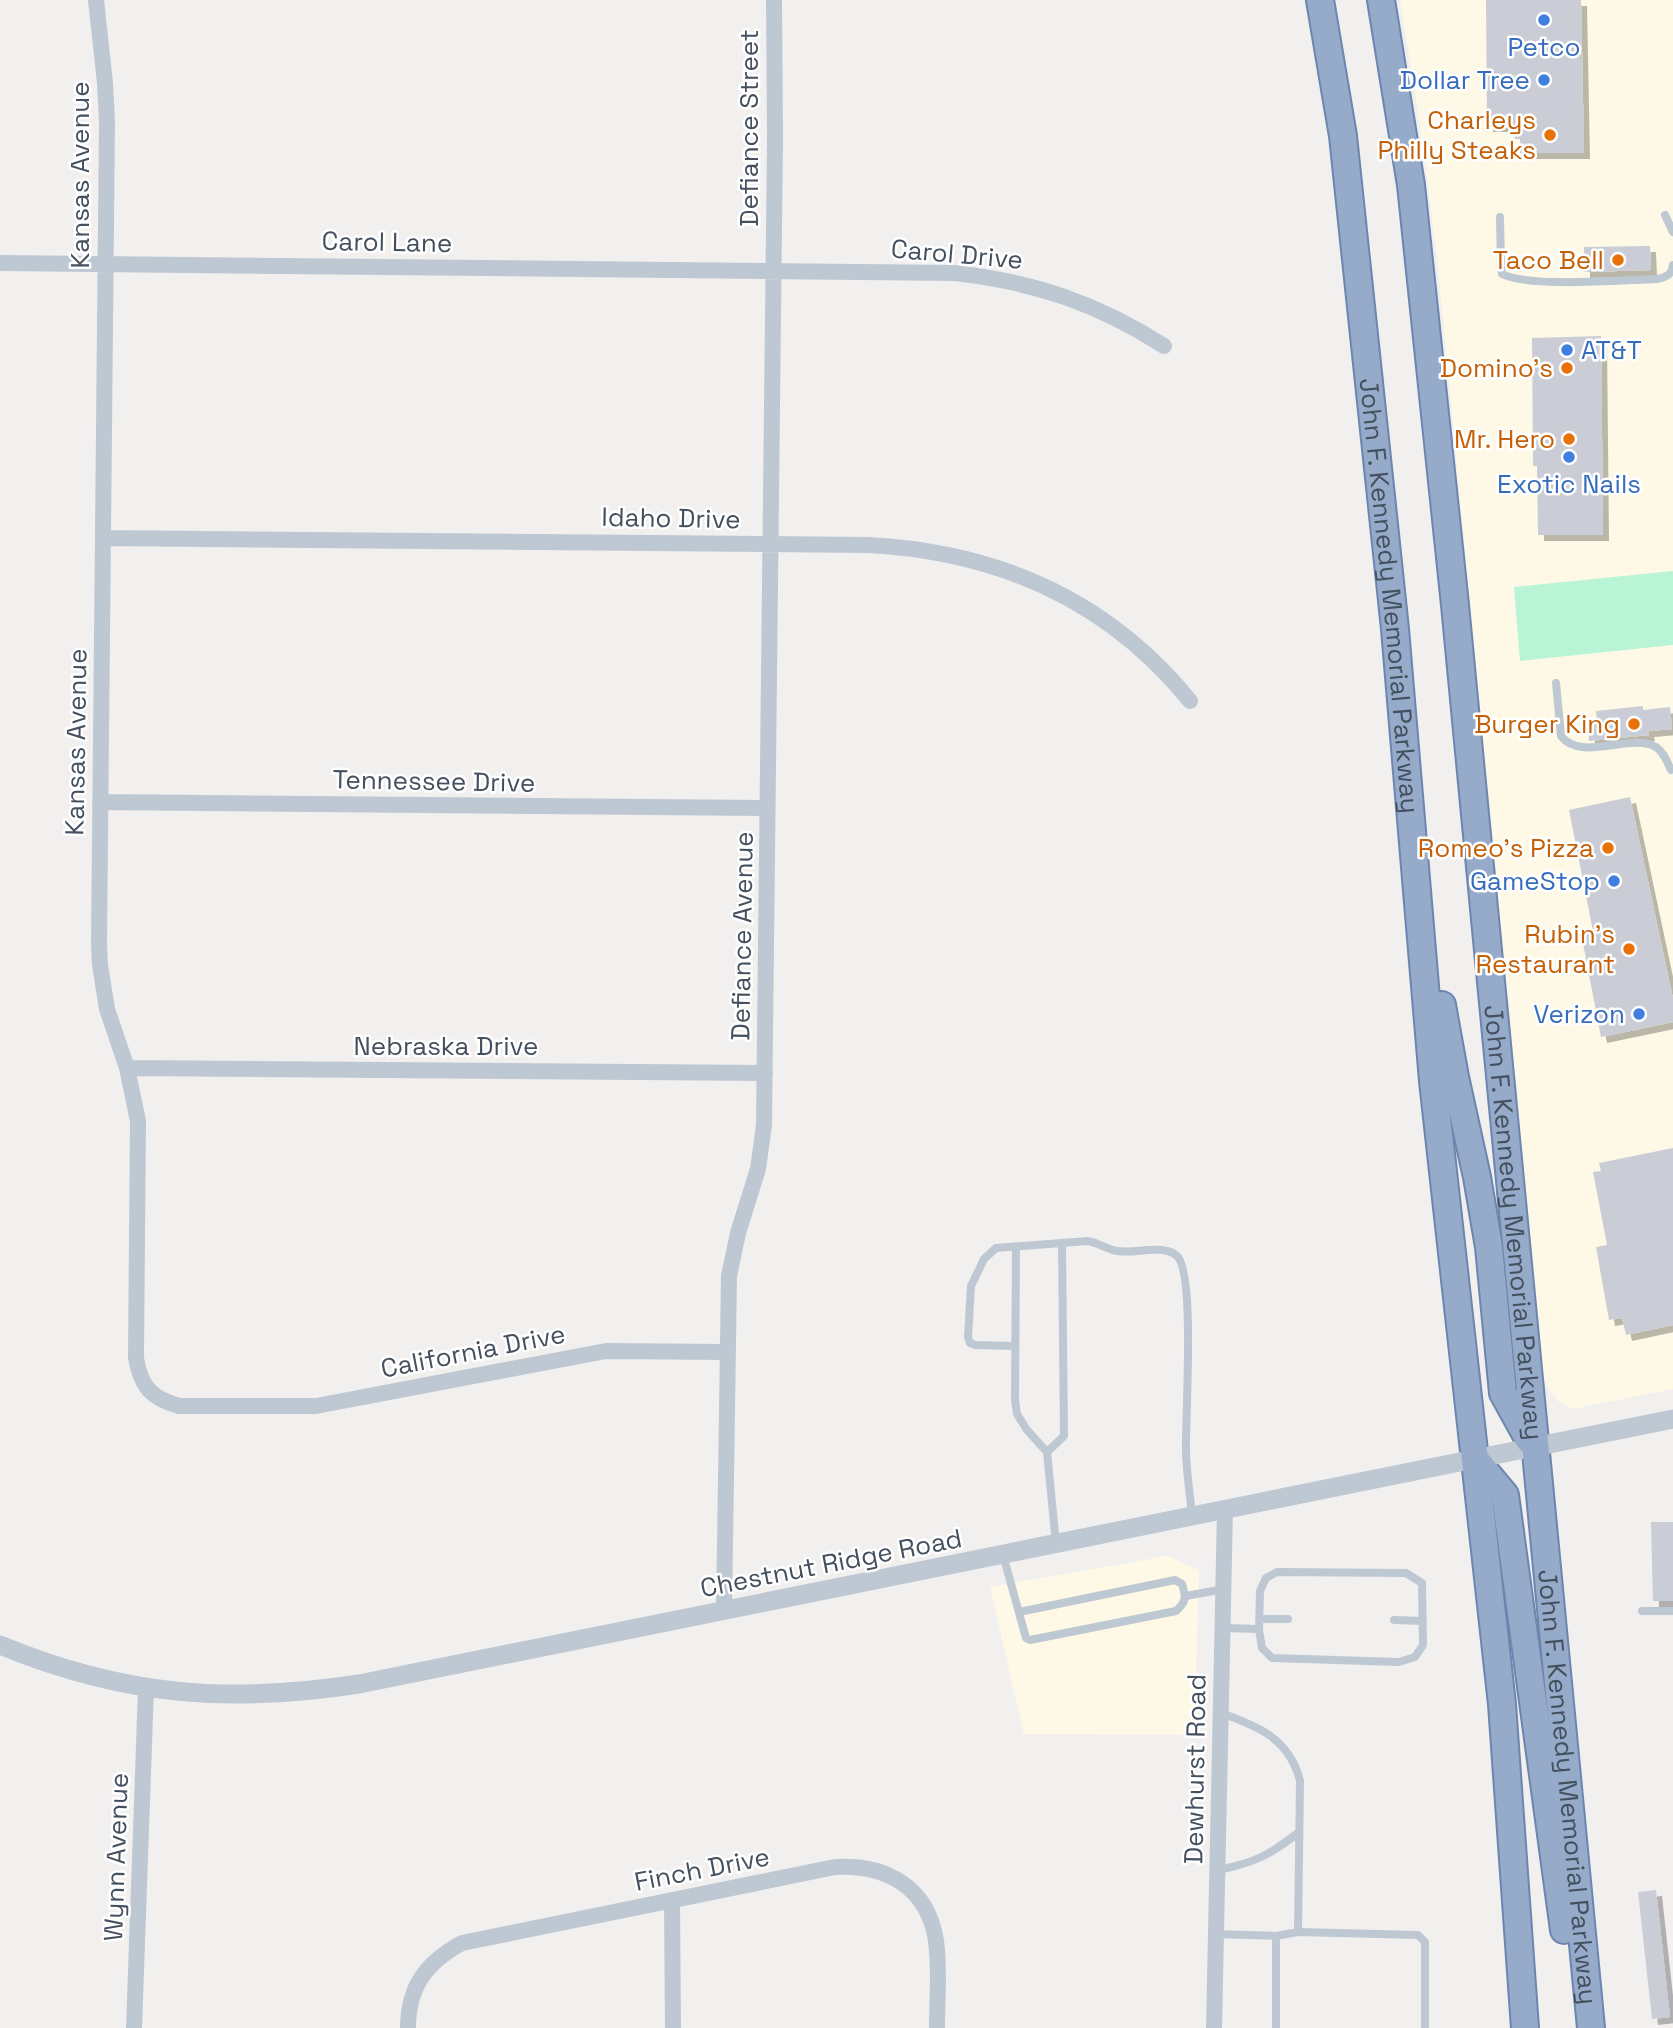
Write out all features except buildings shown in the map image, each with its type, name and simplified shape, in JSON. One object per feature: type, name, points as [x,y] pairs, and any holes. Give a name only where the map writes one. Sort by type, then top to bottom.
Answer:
[{"type":"highway","name":"John F. Kennedy Memorial Parkway","points":[[1320,0],[1343,136],[1395,629],[1433,1081],[1502,1704],[1525,2028]]},
{"type":"highway","name":"John F. Kennedy Memorial Parkway","points":[[1381,0],[1414,211],[1460,660],[1591,2028]]},
{"type":"highway","points":[[1413,844],[1489,1247],[1503,1393],[1534,1448]]},
{"type":"highway","points":[[1476,1460],[1505,1495],[1572,1987],[1584,2028]]},
{"type":"street","name":"Kansas Avenue","points":[[96,0],[106,109],[100,965],[107,1009],[128,1068],[138,1121],[136,1359],[139,1375],[145,1385],[163,1401],[179,1406],[230,1406]]},
{"type":"street","name":"Defiance Street","points":[[773,263],[774,0]]},
{"type":"street","name":"Carol Lane","points":[[0,263],[773,263]]},
{"type":"street","name":"Carol Drive","points":[[773,263],[992,277],[1040,288],[1087,304],[1132,325],[1164,346]]},
{"type":"street","name":"Defiance Avenue","points":[[724,1611],[729,1276],[738,1233],[758,1169],[764,1125],[773,263]]},
{"type":"street","name":"Idaho Drive","points":[[103,538],[903,547],[976,560],[1012,572],[1079,604],[1110,624],[1167,672],[1190,701]]},
{"type":"street","name":"Tennessee Drive","points":[[100,802],[767,808]]},
{"type":"street","name":"Nebraska Drive","points":[[128,1068],[765,1073]]},
{"type":"street","name":"California Drive","points":[[230,1406],[316,1406],[338,1403],[606,1351],[726,1352]]},
{"type":"street","name":"Chestnut Ridge Road","points":[[0,1645],[87,1675],[146,1688],[240,1695],[306,1692],[359,1684],[1056,1545],[1673,1419]]},
{"type":"street","name":"Dewhurst Road","points":[[1214,2028],[1225,1511]]},
{"type":"street","name":"Wynn Avenue","points":[[134,2028],[146,1688]]},
{"type":"street","name":"Finch Drive","points":[[408,2028],[413,1995],[418,1982],[443,1954],[462,1943],[835,1867],[858,1866],[880,1871],[900,1881],[916,1895],[931,1921],[936,1943],[937,2028]]},
{"type":"street","points":[[671,1900],[673,2028]]},
{"type":"lane","points":[[1665,215],[1673,232]]},
{"type":"lane","points":[[1500,218],[1501,268],[1502,274],[1510,278],[1532,282],[1657,279],[1666,277],[1672,271],[1673,265]]},
{"type":"lane","points":[[1556,683],[1561,736],[1564,741],[1578,747],[1651,745],[1662,752],[1671,770]]},
{"type":"lane","points":[[1016,1346],[975,1345],[970,1343],[968,1337],[971,1286],[984,1259],[996,1248],[1088,1241],[1117,1251],[1167,1251],[1181,1259],[1188,1304],[1186,1451],[1192,1517]]},
{"type":"lane","points":[[1047,1452],[1063,1436],[1062,1243]]},
{"type":"lane","points":[[1016,1247],[1015,1400],[1017,1414],[1047,1452],[1056,1545]]},
{"type":"lane","points":[[1003,1555],[1026,1638],[1030,1640],[1176,1611],[1184,1603],[1186,1596],[1181,1584],[1175,1580],[1019,1612]]},
{"type":"lane","points":[[1277,1572],[1406,1573],[1422,1583],[1423,1645],[1415,1657],[1399,1662],[1272,1658],[1262,1648],[1259,1624],[1260,1591],[1266,1578],[1277,1572]]},
{"type":"lane","points":[[1186,1596],[1224,1589]]},
{"type":"lane","points":[[1642,1611],[1673,1611]]},
{"type":"lane","points":[[1223,1628],[1288,1619]]},
{"type":"lane","points":[[1394,1620],[1423,1621]]},
{"type":"lane","points":[[1221,1713],[1259,1727],[1282,1745],[1297,1767],[1300,1781],[1298,1932]]},
{"type":"lane","points":[[1218,1870],[1245,1865],[1272,1853],[1299,1832]]},
{"type":"lane","points":[[1216,1934],[1276,1936],[1298,1932],[1418,1935],[1425,1942],[1425,2028]]},
{"type":"lane","points":[[1276,1936],[1276,2028]]},
{"type":"shaded area","points":[[1400,0],[1673,0],[1673,1389],[1578,1408],[1570,1408],[1560,1403],[1544,1380],[1437,256]]},
{"type":"shaded area","points":[[1167,1556],[1199,1570],[1194,1735],[1024,1734],[990,1587]]},
{"type":"green space","points":[[1673,571],[1673,645],[1520,661],[1514,587]]},
{"type":"place","name":"Petco","points":[[1544,20]]},
{"type":"place","name":"Dollar Tree","points":[[1544,80]]},
{"type":"place","name":"Charleys Philly Steaks","points":[[1550,135]]},
{"type":"place","name":"Taco Bell","points":[[1618,260]]},
{"type":"place","name":"AT&T","points":[[1567,350]]},
{"type":"place","name":"Domino's","points":[[1567,368]]},
{"type":"place","name":"Mr. Hero","points":[[1569,439]]},
{"type":"place","name":"Exotic Nails","points":[[1569,457]]},
{"type":"place","name":"Burger King","points":[[1634,724]]},
{"type":"place","name":"Romeo's Pizza","points":[[1608,848]]},
{"type":"place","name":"GameStop","points":[[1614,881]]},
{"type":"place","name":"Rubin's Restaurant","points":[[1629,949]]},
{"type":"place","name":"Verizon","points":[[1639,1014]]}]
